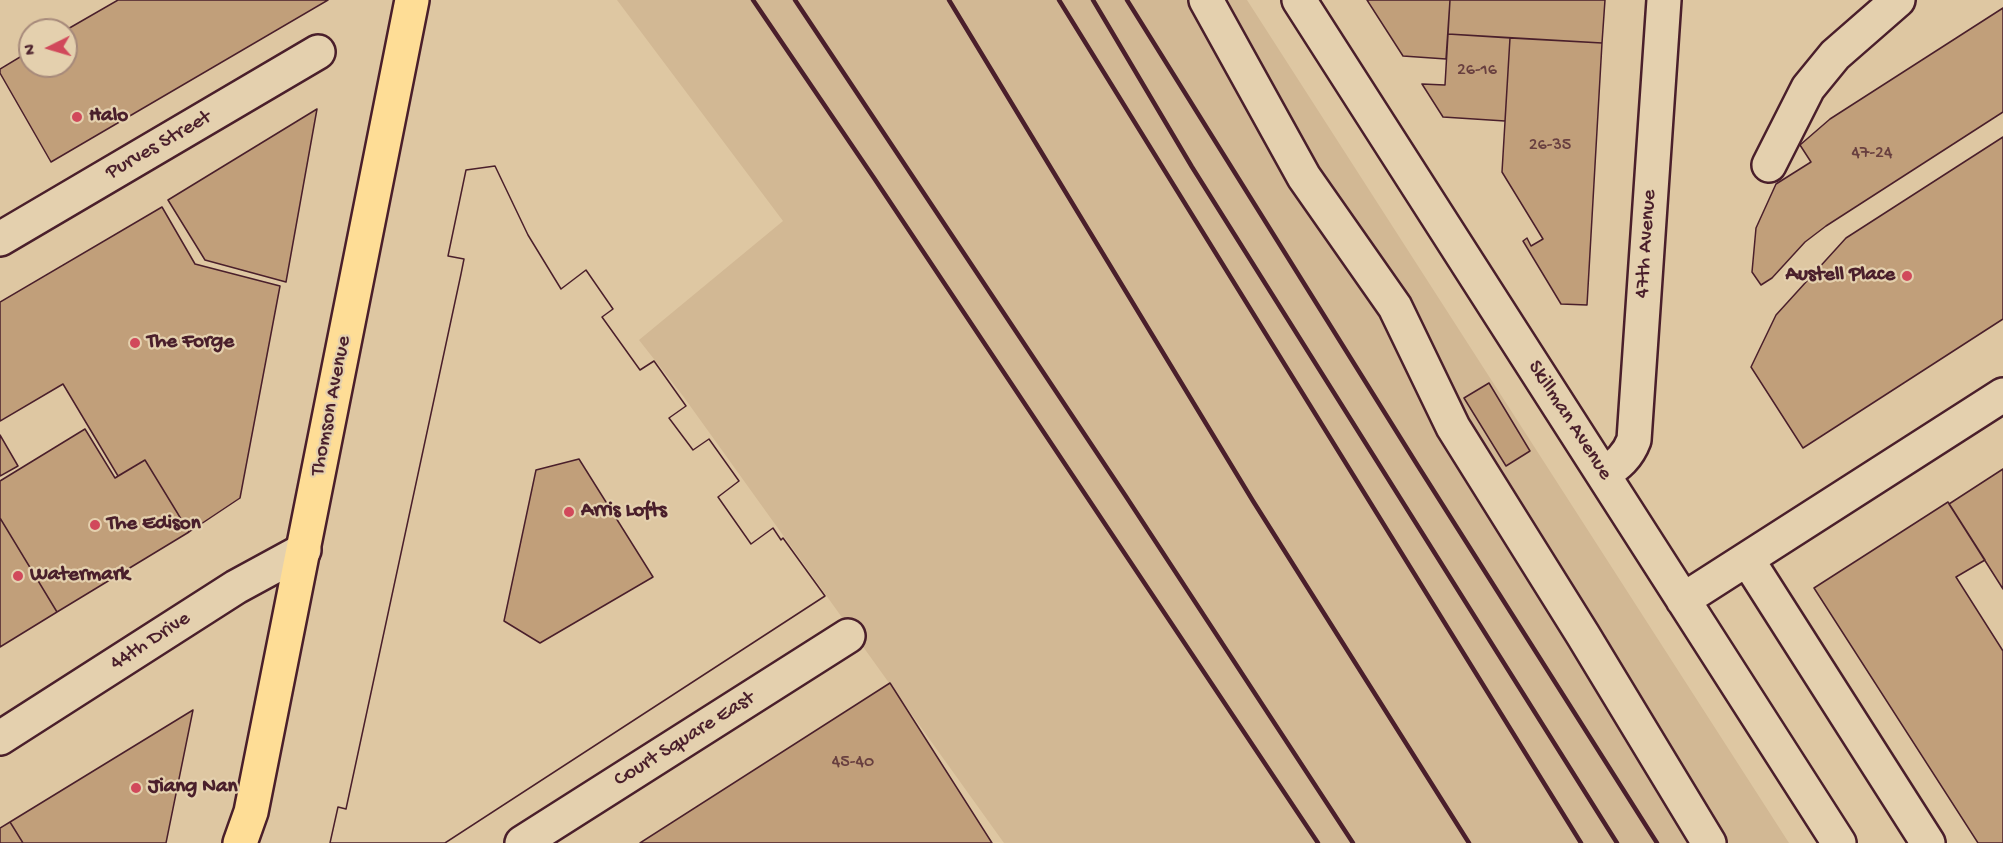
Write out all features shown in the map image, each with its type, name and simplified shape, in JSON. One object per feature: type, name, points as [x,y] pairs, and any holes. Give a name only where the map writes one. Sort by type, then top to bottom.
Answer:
[{"type":"main road","name":"Thomson Avenue","points":[[240,843],[250,827],[412,0]]},
{"type":"street","points":[[1206,0],[1304,177],[1395,307],[1453,428],[1583,635],[1709,843]]},
{"type":"street","name":"Skillman Avenue","points":[[1299,0],[1839,843]]},
{"type":"street","name":"47th Avenue","points":[[1603,474],[1621,462],[1634,440],[1664,0]]},
{"type":"street","points":[[1769,165],[1808,88],[1835,55],[1898,0]]},
{"type":"street","name":"Purves Street","points":[[0,239],[318,52]]},
{"type":"street","points":[[1683,600],[2003,394]]},
{"type":"street","name":"44th Drive","points":[[0,738],[236,587],[304,550]]},
{"type":"street","points":[[1747,559],[1928,843]]},
{"type":"street","name":"Court Square East","points":[[522,843],[848,636]]},
{"type":"shaded area","points":[[617,0],[1247,0],[1789,843],[1004,843],[683,396],[639,340],[783,221]]},
{"type":"building","name":"Halo","points":[[118,0],[328,0],[51,162],[0,73],[0,69],[18,58],[18,78],[78,78],[78,23]]},
{"type":"building","points":[[1367,0],[1450,0],[1446,59],[1403,56]]},
{"type":"building","points":[[1450,0],[1605,0],[1602,43],[1448,34]]},
{"type":"building","points":[[2003,8],[2003,112],[1826,226],[1805,242],[1772,278],[1761,285],[1752,272],[1756,228],[1776,184],[1811,162],[1800,145],[1830,119]]},
{"type":"building","points":[[1448,34],[1510,38],[1505,121],[1443,117],[1422,84],[1445,85]]},
{"type":"building","points":[[1510,38],[1602,43],[1587,305],[1561,304],[1523,241],[1527,238],[1531,246],[1543,239],[1502,172]]},
{"type":"building","points":[[317,109],[286,282],[205,260],[168,200]]},
{"type":"building","name":"Austell Place","points":[[2003,137],[2003,319],[1803,448],[1751,367],[1776,315],[1846,238]]},
{"type":"building","name":"Arris Lofts","points":[[495,166],[528,235],[561,289],[586,270],[613,309],[602,317],[640,370],[654,361],[686,406],[669,418],[693,450],[709,439],[739,481],[718,497],[751,544],[773,528],[781,540],[783,538],[825,596],[445,843],[330,843],[338,807],[346,809],[461,274],[464,259],[448,256],[466,170]],"holes":[[[579,459],[653,577],[540,643],[504,621],[536,470]]]},
{"type":"building","name":"Arris Lofts","points":[[495,166],[528,235],[561,289],[586,270],[613,309],[602,317],[640,370],[654,361],[686,406],[669,418],[693,450],[709,439],[739,481],[718,497],[751,544],[773,528],[781,540],[783,538],[825,596],[445,843],[330,843],[338,807],[346,809],[461,274],[464,259],[448,256],[466,170]]},
{"type":"building","name":"The Forge","points":[[162,207],[195,264],[280,286],[240,498],[189,532],[145,460],[118,476],[63,384],[0,421],[0,302]]},
{"type":"building","points":[[1489,383],[1530,451],[1506,466],[1464,398]]},
{"type":"building","name":"The Edison","points":[[85,429],[115,478],[145,460],[189,532],[57,612],[0,518],[0,481]]},
{"type":"building","points":[[0,435],[18,466],[0,476]]},
{"type":"building","points":[[2003,469],[2003,589],[1949,504]]},
{"type":"building","points":[[1948,502],[1985,560],[1956,577],[2003,651],[2003,843],[1978,843],[1814,588]]},
{"type":"building","name":"Watermark","points":[[0,518],[57,612],[0,647]]},
{"type":"building","points":[[890,683],[992,843],[640,843]]},
{"type":"building","points":[[193,710],[166,843],[23,843],[10,822]]},
{"type":"building","points":[[10,822],[23,843],[0,843],[0,828]]},
{"type":"railway","points":[[753,0],[1318,843]]},
{"type":"railway","points":[[795,0],[1125,495],[1353,843]]},
{"type":"railway","points":[[949,0],[1253,501],[1469,843]]},
{"type":"railway","points":[[1059,0],[1581,843]]},
{"type":"railway","points":[[1093,0],[1192,167],[1617,843]]},
{"type":"railway","points":[[1127,0],[1657,843]]},
{"type":"place","name":"Halo","points":[[77,117]]},
{"type":"place","name":"Austell Place","points":[[1907,276]]},
{"type":"place","name":"The Forge","points":[[135,343]]},
{"type":"place","name":"Arris Lofts","points":[[569,512]]},
{"type":"place","name":"The Edison","points":[[95,525]]},
{"type":"place","name":"Watermark","points":[[18,576]]},
{"type":"place","name":"Jiang Nan","points":[[136,788]]}]
